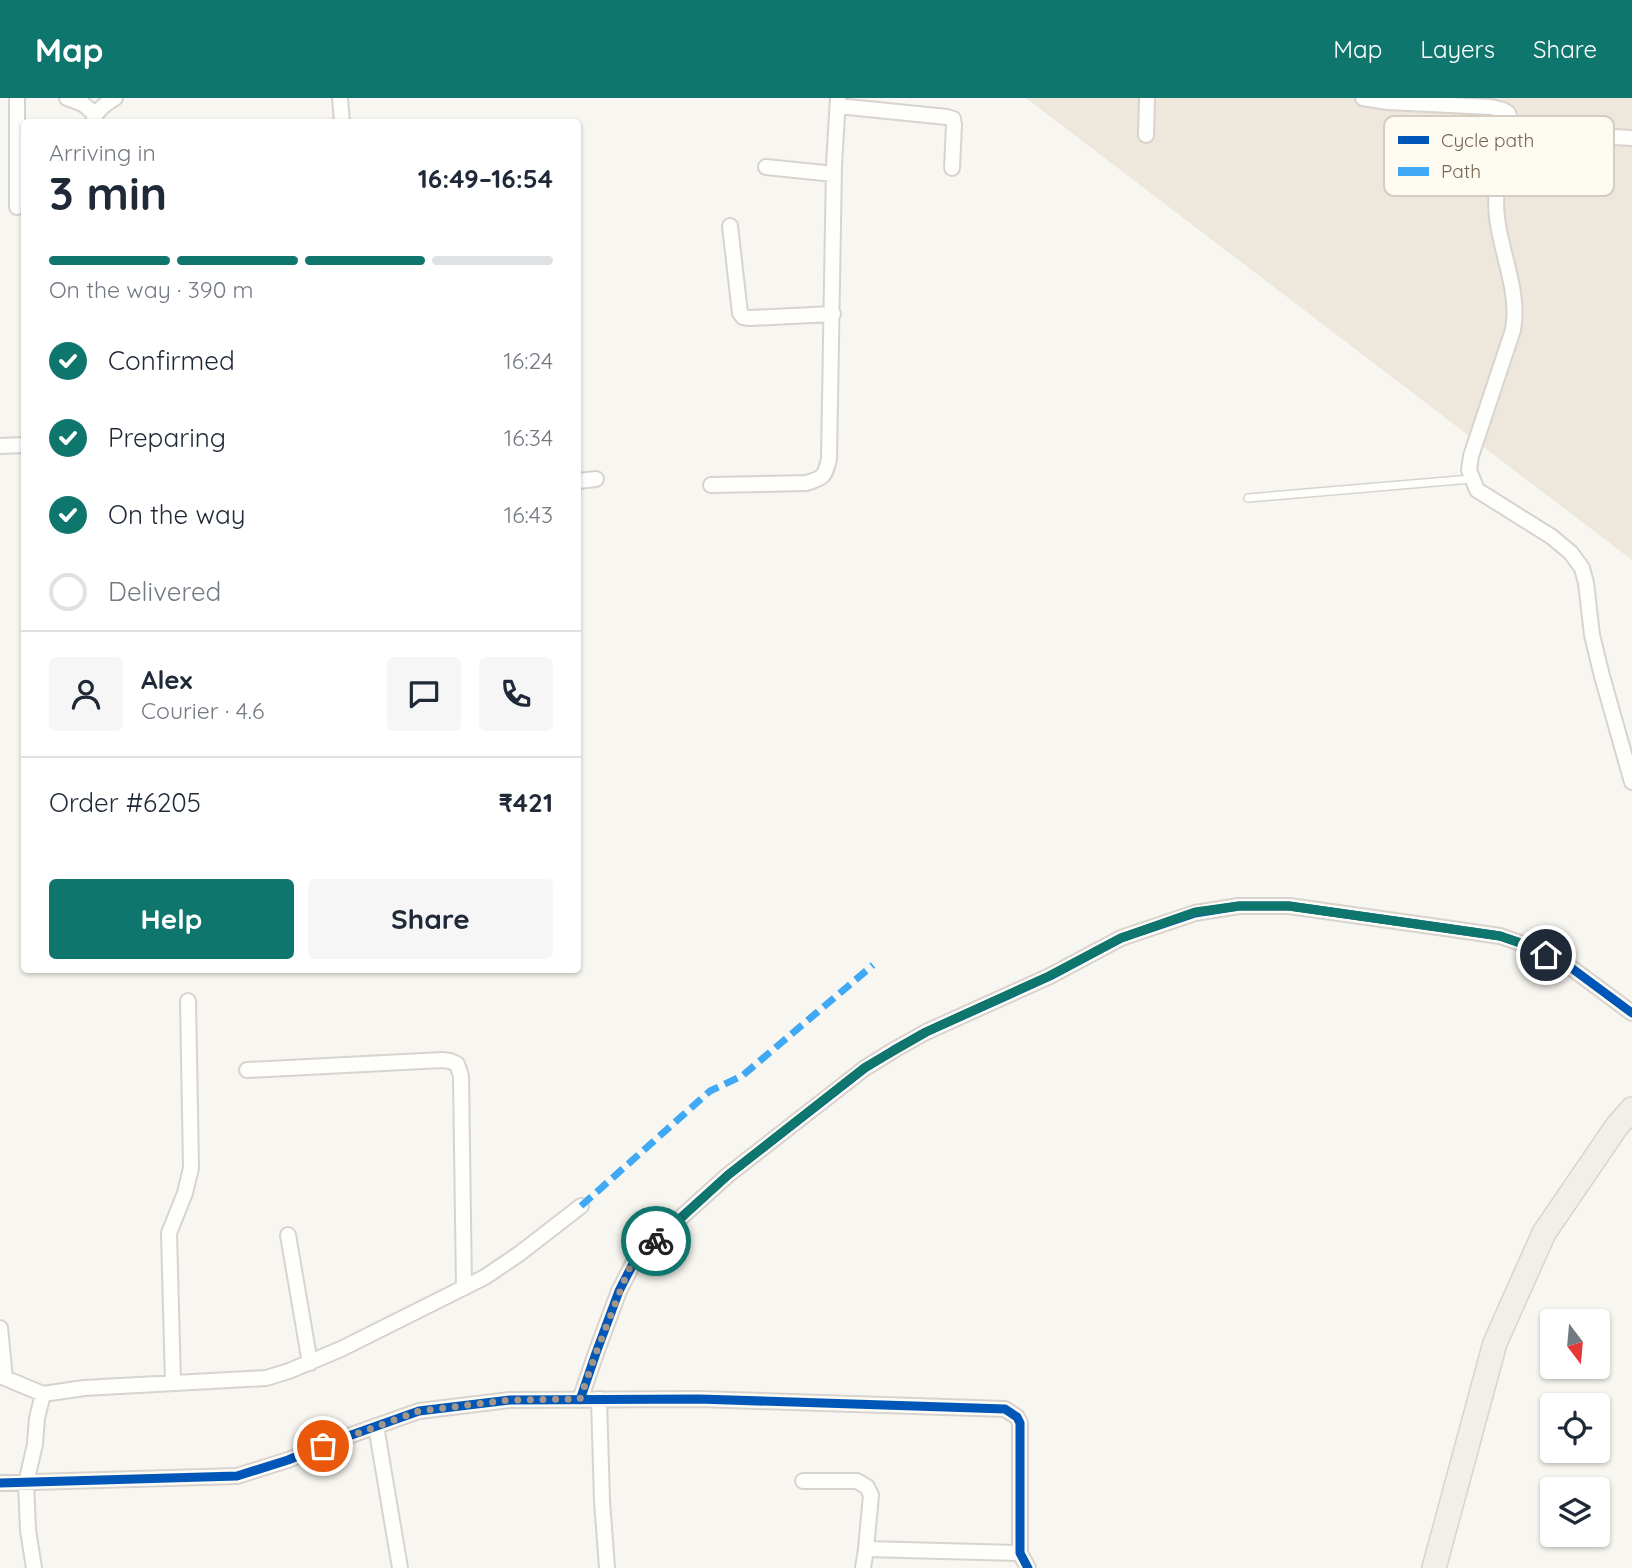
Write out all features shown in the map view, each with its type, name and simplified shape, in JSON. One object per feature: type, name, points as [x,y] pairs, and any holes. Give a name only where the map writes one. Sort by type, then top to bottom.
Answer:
[{"type":"main road","points":[[1434,1568],[1495,1343],[1544,1233],[1617,1126],[1632,1109]]},
{"type":"street","points":[[17,98],[17,207]]},
{"type":"street","points":[[67,98],[83,104],[94,118],[102,107],[115,98]]},
{"type":"street","points":[[340,98],[342,119]]},
{"type":"street","points":[[1146,135],[1147,98]]},
{"type":"street","points":[[1363,98],[1491,107],[1503,110],[1509,116]]},
{"type":"street","points":[[711,485],[806,483],[826,474],[829,459],[834,174],[838,102],[953,119],[953,168]]},
{"type":"street","points":[[1614,137],[1632,138]]},
{"type":"street","points":[[766,167],[834,174]]},
{"type":"street","points":[[1497,196],[1496,216],[1512,288],[1515,316],[1513,330],[1471,456],[1471,479],[1477,490],[1552,537],[1571,553],[1582,568],[1592,635],[1632,782]]},
{"type":"street","points":[[730,226],[740,313],[743,317],[833,314]]},
{"type":"street","points":[[0,446],[21,445]]},
{"type":"street","points":[[581,481],[596,480]]},
{"type":"street","points":[[580,1399],[619,1291],[636,1258],[728,1175],[864,1068],[926,1032],[1049,976],[1121,938],[1195,912],[1239,906],[1289,906],[1500,936],[1527,945],[1566,964],[1632,1013]]},
{"type":"street","points":[[173,1383],[168,1242],[191,1168],[188,1001]]},
{"type":"street","points":[[247,1070],[442,1060],[457,1064],[461,1076],[464,1287]]},
{"type":"street","points":[[0,1328],[3,1377],[43,1394],[84,1388],[266,1378],[310,1363],[485,1277],[581,1206]]},
{"type":"street","points":[[288,1235],[310,1363]]},
{"type":"street","points":[[34,1568],[28,1530],[26,1483],[43,1394]]},
{"type":"street","points":[[599,1399],[601,1501],[607,1568]]},
{"type":"street","points":[[0,1483],[237,1476],[419,1411],[510,1400],[699,1399],[1005,1409],[1017,1417],[1020,1423],[1020,1553],[1028,1568]]},
{"type":"street","points":[[376,1426],[400,1568]]},
{"type":"street","points":[[803,1480],[857,1481],[867,1487],[871,1496],[863,1568]]},
{"type":"street","points":[[866,1549],[1020,1553]]},
{"type":"lane","points":[[1248,498],[1471,479]]},
{"type":"shaded area","points":[[1026,98],[1632,98],[1632,560]]},
{"type":"marked path","points":[[581,1206],[710,1091],[742,1076],[873,965]]},
{"type":"cycle path","points":[[580,1400],[619,1291],[636,1258],[728,1175],[865,1068],[894,1050],[926,1032],[1050,976],[1121,938],[1195,913],[1239,906],[1289,906],[1500,936],[1566,964],[1632,1013]]},
{"type":"cycle path","points":[[0,1483],[237,1476],[419,1411],[510,1400],[699,1399],[1005,1409],[1017,1417],[1020,1423],[1020,1553],[1028,1568]]},
{"type":"way so far","points":[[323,1446],[419,1411],[510,1400],[580,1399],[628,1271],[636,1258],[656,1241]]},
{"type":"route","points":[[656,1241],[728,1175],[864,1068],[926,1032],[1049,976],[1121,938],[1195,912],[1239,906],[1289,906],[1500,936],[1546,955]]}]
